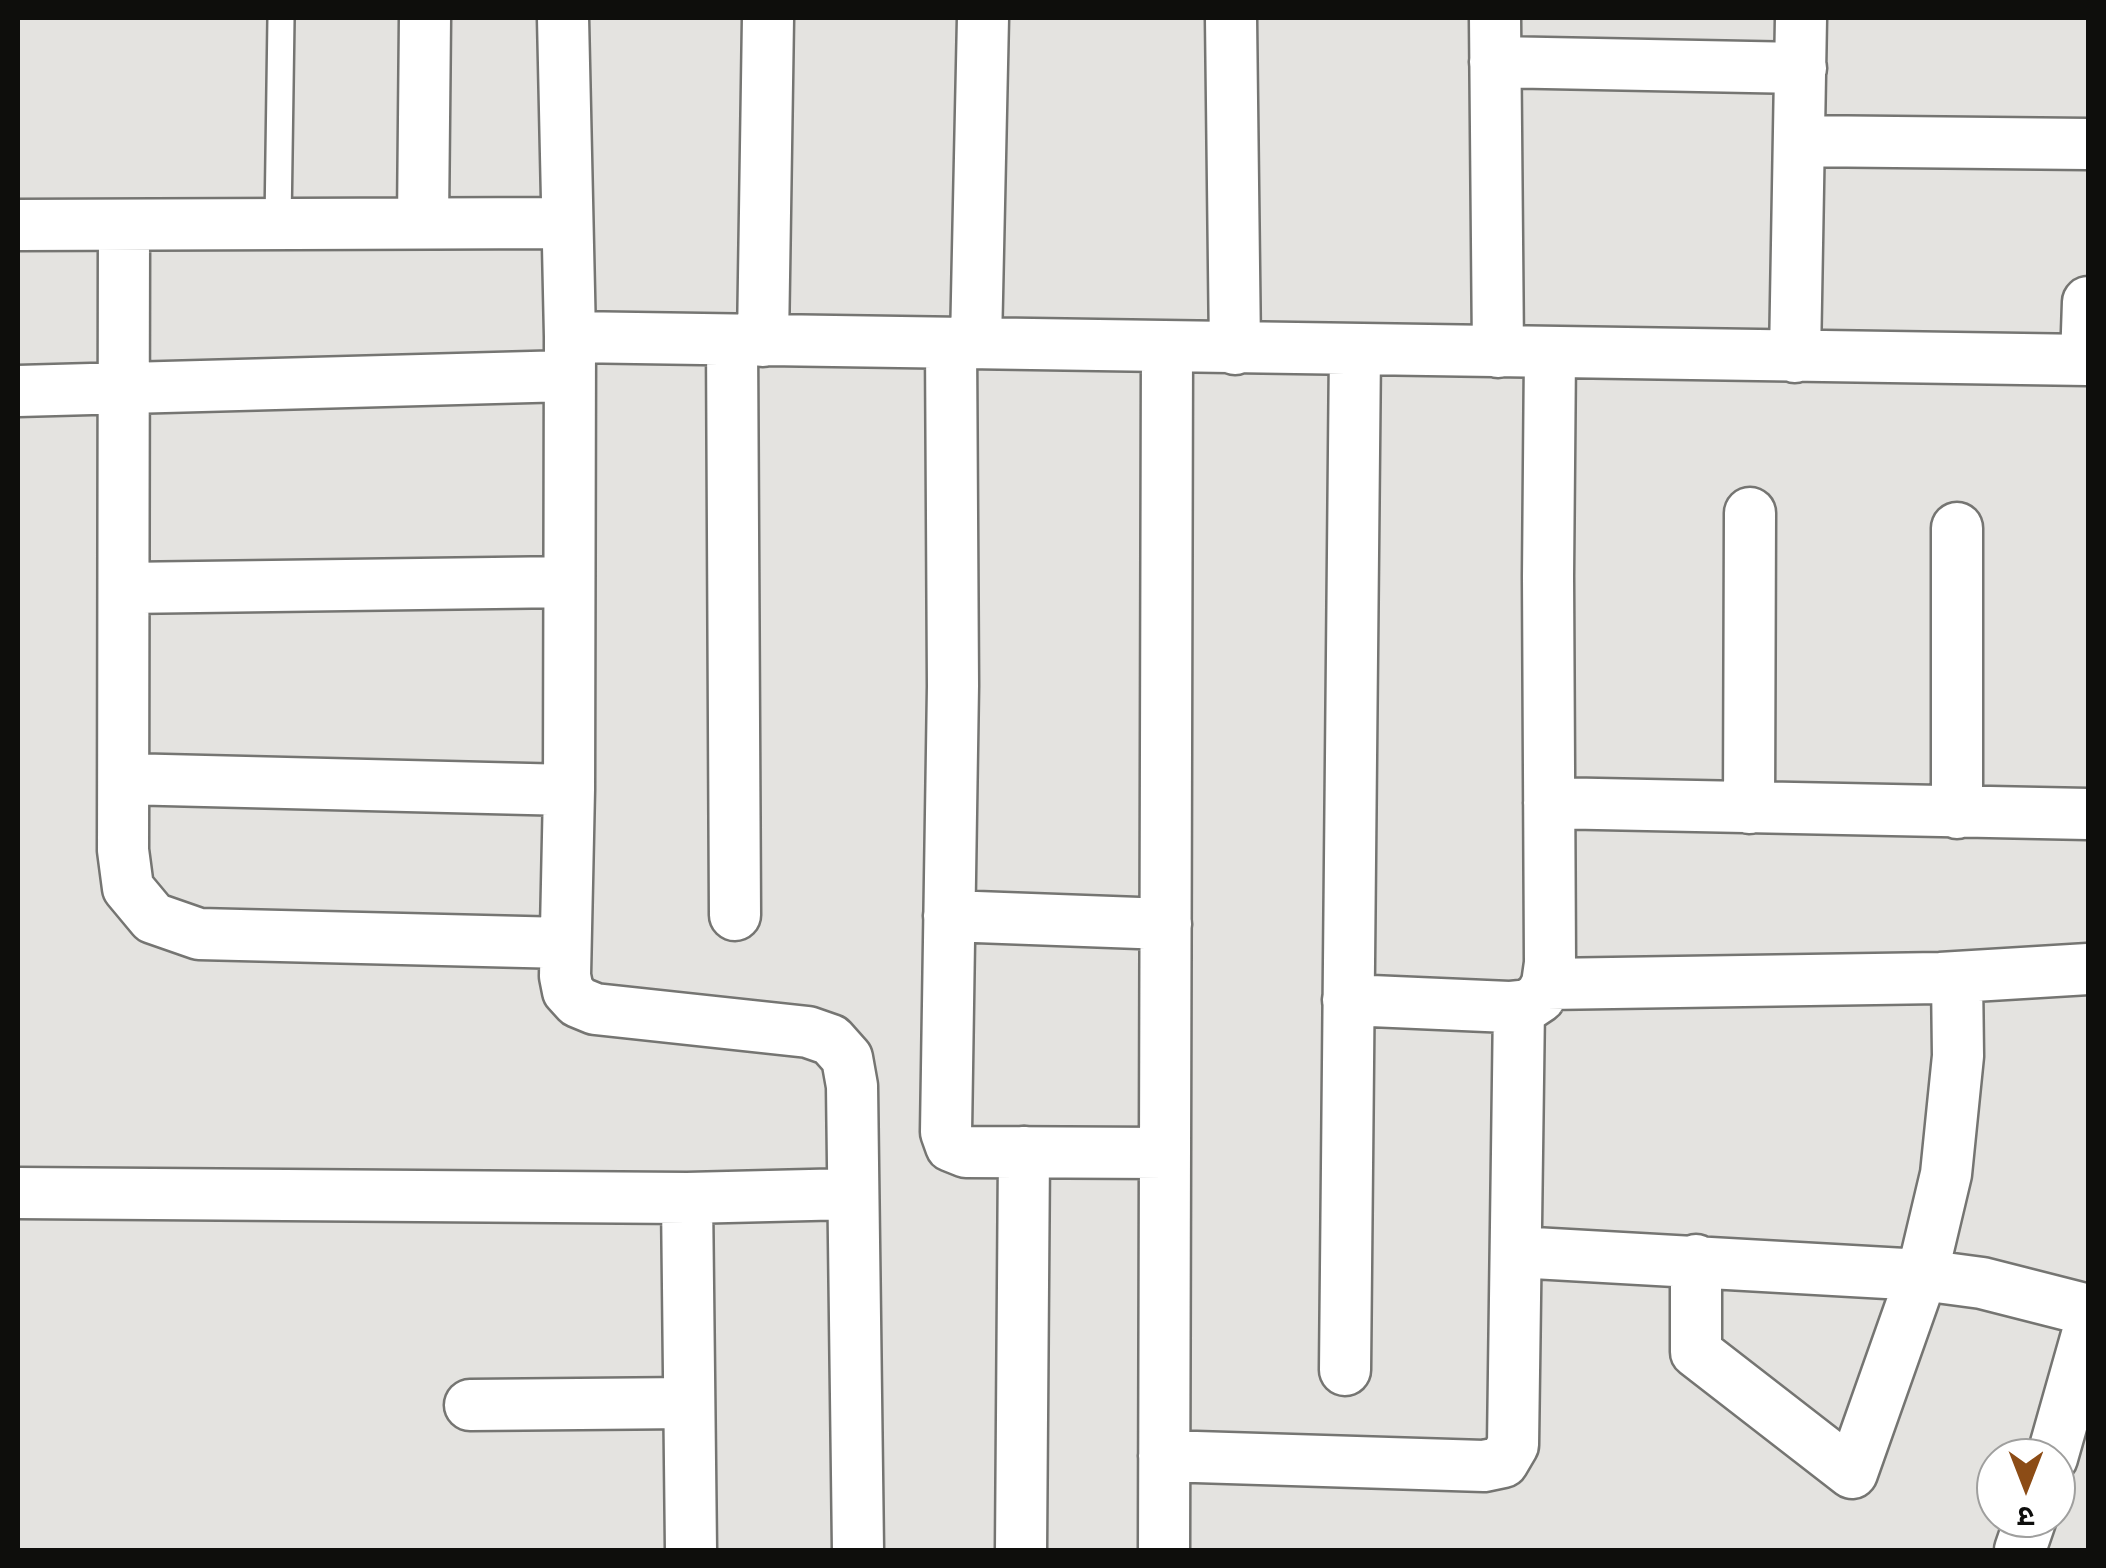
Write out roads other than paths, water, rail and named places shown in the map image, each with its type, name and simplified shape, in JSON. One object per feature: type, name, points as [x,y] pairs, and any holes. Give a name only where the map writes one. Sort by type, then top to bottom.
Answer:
[{"type":"street","points":[[423,221],[425,18]]},
{"type":"street","points":[[563,18],[569,356],[565,976],[568,991],[578,1002],[594,1009],[808,1032],[831,1040],[847,1058],[852,1086],[858,1550]]},
{"type":"street","points":[[735,915],[748,340],[768,18]]},
{"type":"street","points":[[983,18],[963,343],[952,686],[946,1132],[952,1146],[966,1152],[1165,1153]]},
{"type":"street","points":[[1231,18],[1235,349]]},
{"type":"street","points":[[1795,357],[1802,18]]},
{"type":"street","points":[[1498,352],[1495,40],[1800,68]]},
{"type":"street","points":[[1799,140],[2088,144]]},
{"type":"street","points":[[18,225],[567,223]]},
{"type":"street","points":[[124,226],[123,850],[128,888],[154,918],[199,934],[566,943]]},
{"type":"street","points":[[18,391],[569,356],[748,340],[2087,360],[2088,302]]},
{"type":"street","points":[[1164,1550],[1167,348]]},
{"type":"street","points":[[1345,1370],[1356,349]]},
{"type":"street","points":[[1164,1456],[1484,1466],[1503,1462],[1513,1445],[1516,1252],[1533,995],[1550,963],[1550,353]]},
{"type":"street","points":[[1749,808],[1750,513]]},
{"type":"street","points":[[1957,528],[1957,812]]},
{"type":"street","points":[[124,588],[568,582]]},
{"type":"street","points":[[124,779],[569,790]]},
{"type":"street","points":[[1549,803],[2088,814]]},
{"type":"street","points":[[949,916],[1166,924]]},
{"type":"street","points":[[1348,1000],[2088,970]]},
{"type":"street","points":[[1696,1260],[1696,1352],[1852,1472],[1922,1274],[1946,1174],[1958,1056],[1957,977]]},
{"type":"street","points":[[1021,1550],[1024,1152]]},
{"type":"street","points":[[18,1193],[687,1198],[851,1194]]},
{"type":"street","points":[[687,1198],[691,1550]]},
{"type":"street","points":[[1516,1252],[1922,1274],[1982,1283],[2088,1310]]},
{"type":"street","points":[[2058,1438],[2088,1332]]},
{"type":"street","points":[[470,1405],[688,1403]]},
{"type":"lane","points":[[278,224],[281,18]]}]
